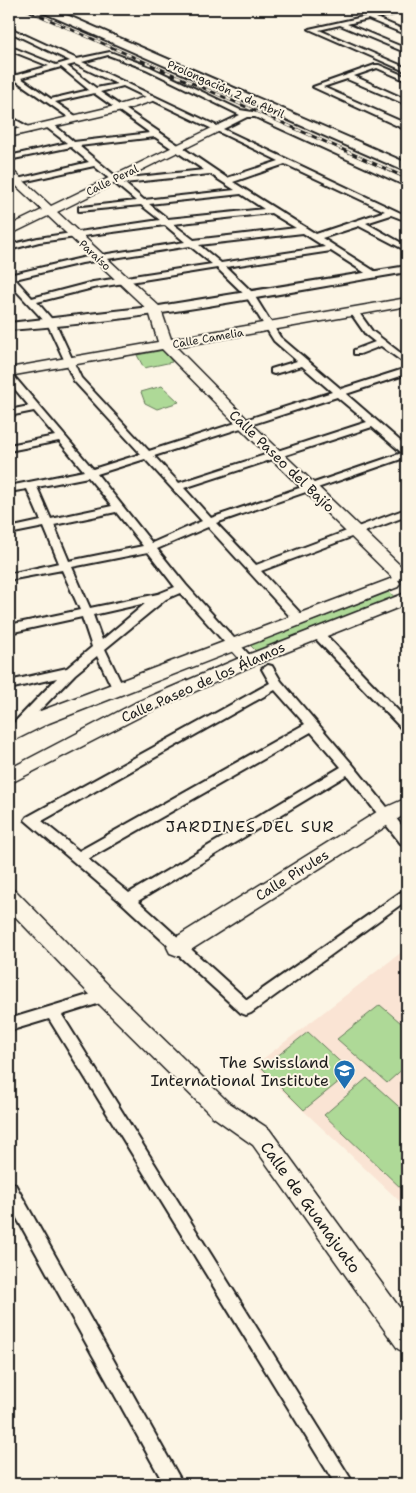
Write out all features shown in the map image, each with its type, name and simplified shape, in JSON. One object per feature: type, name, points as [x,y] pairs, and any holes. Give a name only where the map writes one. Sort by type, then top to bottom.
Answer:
[{"type":"main road","name":"Prolongación 2 de Abril","points":[[44,9],[407,168]]},
{"type":"main road","points":[[9,134],[118,109],[152,98]]},
{"type":"main road","name":"Calle Peral","points":[[9,222],[114,178],[212,127]]},
{"type":"main road","name":"Paraíso","points":[[12,179],[46,208],[96,257],[155,310]]},
{"type":"main road","name":"Calle Peral","points":[[9,231],[46,208]]},
{"type":"main road","name":"Calle Camelia","points":[[9,374],[407,302]]},
{"type":"main road","points":[[155,310],[166,345]]},
{"type":"main road","name":"Calle Paseo del Bajío","points":[[166,345],[400,577]]},
{"type":"main road","points":[[400,577],[394,592],[405,599]]},
{"type":"main road","name":"Calle Paseo de los Álamos","points":[[9,736],[42,718],[300,620],[400,577]]},
{"type":"main road","name":"Calle Paseo de los Álamos","points":[[9,777],[142,708],[248,661],[405,599]]},
{"type":"main road","name":"Calle Pirules","points":[[178,947],[387,815],[407,805]]},
{"type":"main road","name":"Calle de Guanajuato","points":[[9,898],[104,996],[220,1109],[261,1137],[407,1340]]},
{"type":"street","points":[[407,10],[312,29],[407,70]]},
{"type":"street","points":[[397,12],[407,15]]},
{"type":"street","points":[[369,17],[407,33]]},
{"type":"street","points":[[340,23],[407,51]]},
{"type":"street","points":[[12,31],[283,162],[407,219]]},
{"type":"street","points":[[9,47],[35,42]]},
{"type":"street","points":[[9,47],[59,66],[156,136],[373,274]]},
{"type":"street","points":[[9,79],[108,53],[148,68],[237,112],[246,115],[256,115],[407,183]]},
{"type":"street","points":[[395,65],[407,61]]},
{"type":"street","points":[[406,126],[318,87],[377,66],[407,79]]},
{"type":"street","points":[[9,73],[74,119]]},
{"type":"street","points":[[347,76],[407,102]]},
{"type":"street","points":[[50,101],[124,84]]},
{"type":"street","points":[[228,123],[225,120],[226,116],[237,112]]},
{"type":"street","points":[[212,127],[228,123],[246,115]]},
{"type":"street","points":[[9,118],[27,130]]},
{"type":"street","points":[[9,577],[150,548],[209,522],[407,453],[278,339],[249,294],[221,267],[49,125]]},
{"type":"street","points":[[395,130],[406,126]]},
{"type":"street","points":[[9,158],[74,144],[156,136]]},
{"type":"street","points":[[227,180],[283,162]]},
{"type":"street","points":[[12,179],[95,163]]},
{"type":"street","points":[[114,178],[213,171]]},
{"type":"street","points":[[82,209],[243,191]]},
{"type":"street","points":[[9,248],[38,240],[165,222],[273,210]]},
{"type":"street","points":[[316,238],[391,212]]},
{"type":"street","points":[[360,223],[407,248]]},
{"type":"street","points":[[300,620],[76,378],[52,324],[9,278],[56,264],[96,257],[304,230]]},
{"type":"street","points":[[31,301],[94,285],[221,267],[333,248]]},
{"type":"street","points":[[9,328],[155,310],[407,269]]},
{"type":"street","points":[[354,312],[369,333],[407,362]]},
{"type":"street","points":[[358,352],[382,343]]},
{"type":"street","points":[[274,371],[304,362]]},
{"type":"street","points":[[9,489],[91,473],[407,371]]},
{"type":"street","points":[[9,374],[91,473],[182,588],[248,661]]},
{"type":"street","points":[[9,412],[36,408]]},
{"type":"street","points":[[176,487],[374,423]]},
{"type":"street","points":[[9,448],[61,438]]},
{"type":"street","points":[[31,485],[118,690]]},
{"type":"street","points":[[9,531],[118,508]]},
{"type":"street","points":[[254,570],[407,512]]},
{"type":"street","points":[[9,630],[162,596],[182,588]]},
{"type":"street","points":[[9,736],[71,671],[162,596]]},
{"type":"street","points":[[317,633],[407,728]]},
{"type":"street","points":[[268,669],[277,684],[349,768],[407,841]]},
{"type":"street","points":[[9,685],[71,671]]},
{"type":"street","points":[[277,684],[32,820],[128,900],[246,1009],[407,894]]},
{"type":"street","points":[[78,858],[313,725]]},
{"type":"street","points":[[128,900],[349,768]]},
{"type":"street","points":[[9,1025],[104,996]]},
{"type":"street","points":[[53,1013],[344,1484]]},
{"type":"street","points":[[9,1189],[174,1484]]},
{"type":"shaded area","name":"The Swissland International Institute","points":[[407,948],[407,1208],[255,1065]]},
{"type":"green space","points":[[164,350],[172,362],[144,368],[137,355]]},
{"type":"green space","points":[[162,386],[179,402],[157,409],[145,403],[141,392]]},
{"type":"green space","points":[[389,592],[396,598],[257,652],[250,645]]},
{"type":"green space","points":[[380,1005],[407,1028],[407,1065],[387,1083],[337,1039]]},
{"type":"green space","points":[[308,1032],[351,1072],[304,1110],[262,1068]]},
{"type":"green space","points":[[367,1078],[407,1114],[407,1185],[402,1189],[324,1115]]},
{"type":"railway","points":[[25,9],[407,178]]},
{"type":"place","name":"The Swissland International Institute","points":[[345,1090]]},
{"type":"district","name":"JARDINES DEL SUR","points":[[250,826]]}]
